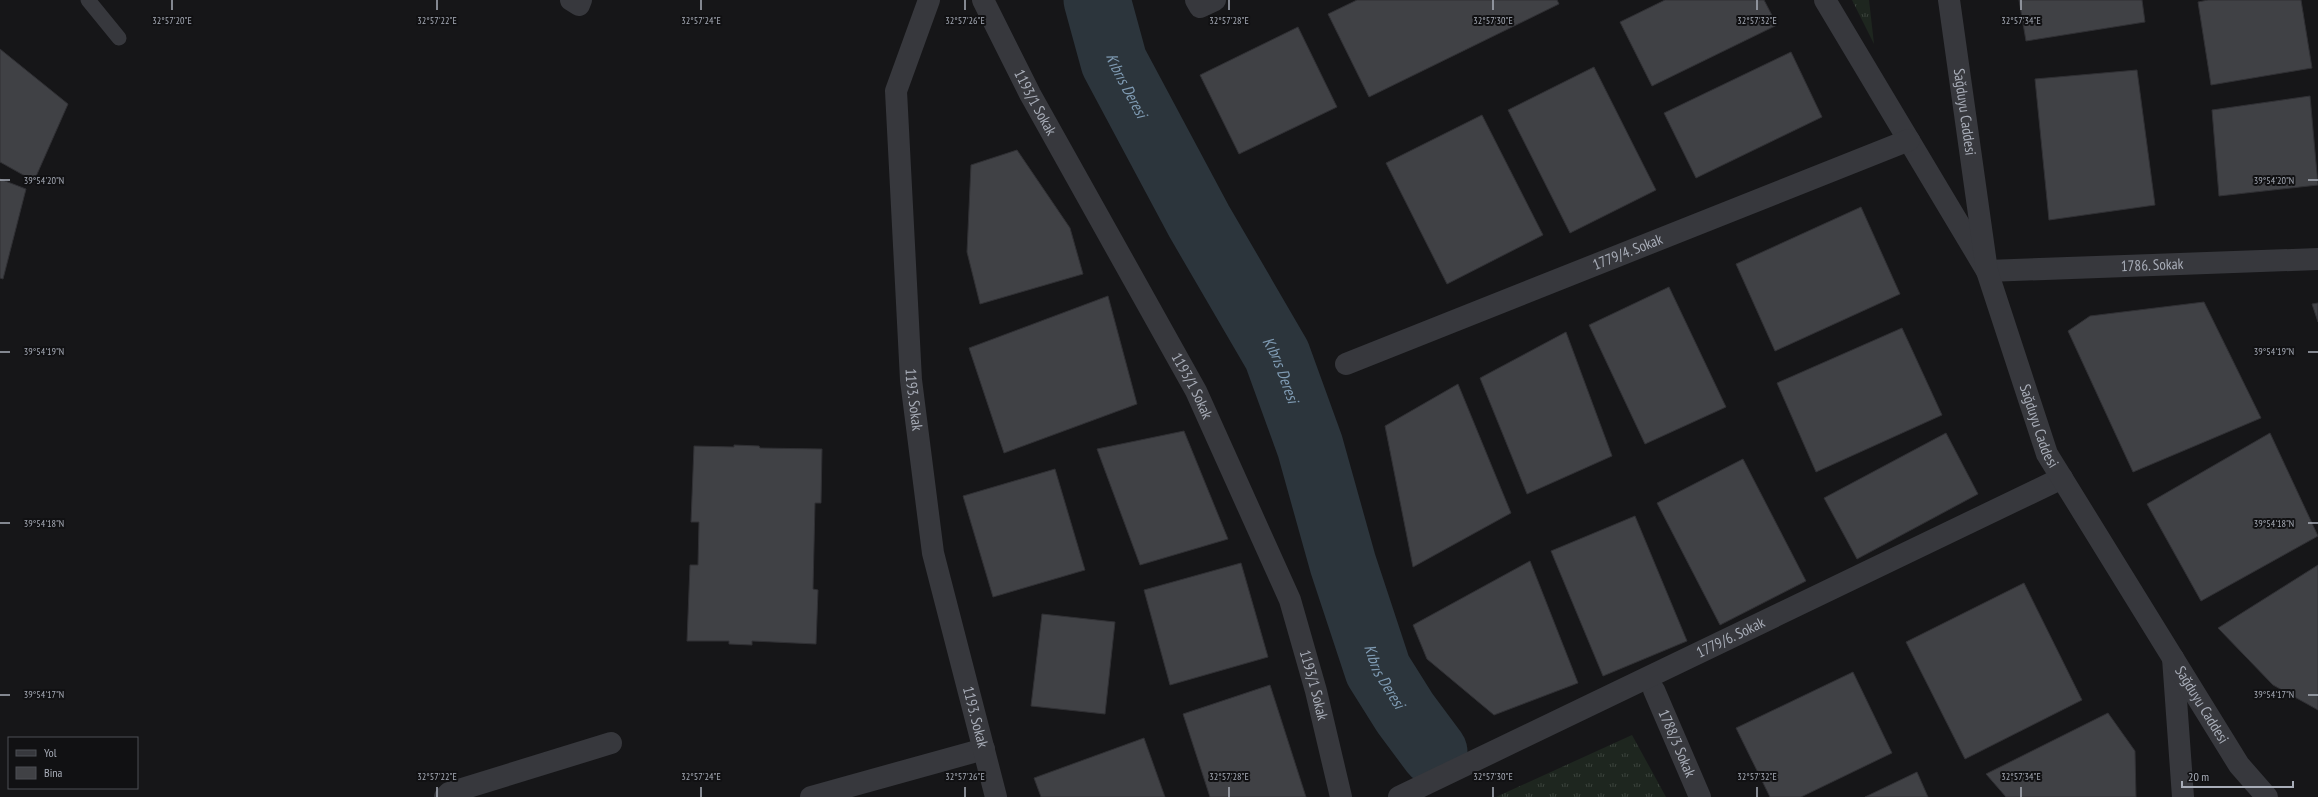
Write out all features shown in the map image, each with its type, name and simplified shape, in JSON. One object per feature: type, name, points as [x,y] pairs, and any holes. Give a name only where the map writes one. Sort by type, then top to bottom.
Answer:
[{"type":"street","points":[[571,0],[579,5],[581,0]]},
{"type":"street","name":"1193. Sokak","points":[[929,0],[896,91],[911,380],[933,553],[996,797]]},
{"type":"street","name":"1193/1 Sokak","points":[[983,0],[1030,94],[1196,391],[1290,600],[1316,691],[1341,797]]},
{"type":"street","points":[[1825,0],[1987,272]]},
{"type":"street","name":"Sağduyu Caddesi","points":[[1950,0],[1987,272],[2047,454],[2239,765],[2267,797]]},
{"type":"street","name":"1779/4. Sokak","points":[[1346,364],[1909,140]]},
{"type":"street","name":"1786. Sokak","points":[[1987,272],[2318,258]]},
{"type":"street","name":"1779/6. Sokak","points":[[1399,797],[2062,478]]},
{"type":"street","points":[[2173,658],[2183,797]]},
{"type":"street","name":"1788/3 Sokak","points":[[1654,690],[1700,797]]},
{"type":"street","points":[[446,797],[449,793],[610,743]]},
{"type":"street","points":[[811,797],[984,749]]},
{"type":"lane","points":[[88,0],[119,38]]},
{"type":"green space","points":[[1852,0],[1869,0],[1874,44]]},
{"type":"green space","points":[[1632,735],[1666,797],[1496,797]]},
{"type":"building","points":[[1357,0],[1557,0],[1559,4],[1369,97],[1328,14]]},
{"type":"building","points":[[1665,0],[1764,0],[1777,25],[1652,86],[1620,22]]},
{"type":"building","points":[[2019,0],[2142,0],[2145,22],[2026,41]]},
{"type":"building","points":[[2208,0],[2301,0],[2312,68],[2211,85],[2198,2]]},
{"type":"building","points":[[1298,27],[1337,107],[1239,154],[1200,75]]},
{"type":"building","points":[[0,49],[68,104],[34,181],[0,162]]},
{"type":"building","points":[[1791,52],[1822,117],[1696,178],[1664,113]]},
{"type":"building","points":[[1594,67],[1656,190],[1570,233],[1508,110]]},
{"type":"building","points":[[2137,70],[2155,205],[2049,220],[2035,79]]},
{"type":"building","points":[[2310,96],[2318,185],[2219,196],[2212,110]]},
{"type":"building","points":[[1482,115],[1543,235],[1447,284],[1386,163]]},
{"type":"building","points":[[1017,150],[1070,228],[1083,274],[980,304],[967,252],[971,165]]},
{"type":"building","points":[[0,179],[26,189],[3,279],[0,278]]},
{"type":"building","points":[[1861,207],[1900,294],[1775,351],[1736,264]]},
{"type":"building","points":[[1669,287],[1726,407],[1645,444],[1589,325]]},
{"type":"building","points":[[1108,296],[1137,404],[1004,453],[969,348]]},
{"type":"building","points":[[2204,302],[2261,418],[2133,472],[2068,331],[2090,316]]},
{"type":"building","points":[[2318,303],[2318,322],[2312,304]]},
{"type":"building","points":[[1902,328],[1942,415],[1816,472],[1777,383]]},
{"type":"building","points":[[1566,332],[1612,456],[1527,494],[1480,378]]},
{"type":"building","points":[[1458,384],[1511,513],[1413,567],[1385,426]]},
{"type":"building","points":[[1184,431],[1228,539],[1140,565],[1097,449]]},
{"type":"building","points":[[1946,433],[1978,494],[1857,559],[1824,498]]},
{"type":"building","points":[[2270,433],[2318,536],[2201,601],[2147,504]]},
{"type":"building","points":[[734,445],[759,446],[760,448],[822,449],[821,503],[815,503],[813,589],[818,590],[816,644],[752,641],[752,645],[729,644],[729,641],[687,641],[690,565],[698,565],[699,522],[691,522],[694,446],[734,447]]},
{"type":"building","points":[[1743,459],[1806,581],[1720,625],[1657,503]]},
{"type":"building","points":[[1055,469],[1085,570],[993,597],[963,496]]},
{"type":"building","points":[[1635,516],[1687,641],[1603,676],[1551,551]]},
{"type":"building","points":[[1530,561],[1578,683],[1494,715],[1427,659],[1413,625]]},
{"type":"building","points":[[1241,563],[1268,657],[1170,685],[1144,590]]},
{"type":"building","points":[[2318,565],[2318,710],[2273,685],[2218,628]]},
{"type":"building","points":[[2024,583],[2082,700],[1965,759],[1906,642]]},
{"type":"building","points":[[1042,614],[1115,622],[1105,714],[1031,706]]},
{"type":"building","points":[[1853,672],[1892,753],[1801,797],[1770,797],[1736,728]]},
{"type":"building","points":[[1270,685],[1306,797],[1210,797],[1183,714]]},
{"type":"building","points":[[2108,713],[2135,751],[2136,797],[2006,797],[1986,774]]},
{"type":"building","points":[[1144,738],[1165,797],[1041,797],[1034,778]]},
{"type":"building","points":[[1917,772],[1928,797],[1865,797]]},
{"type":"waterway","name":"Kıbrıs Deresi","points":[[1097,0],[1114,62],[1199,221],[1277,355],[1310,446],[1343,564],[1378,670],[1405,713],[1434,752]]}]
